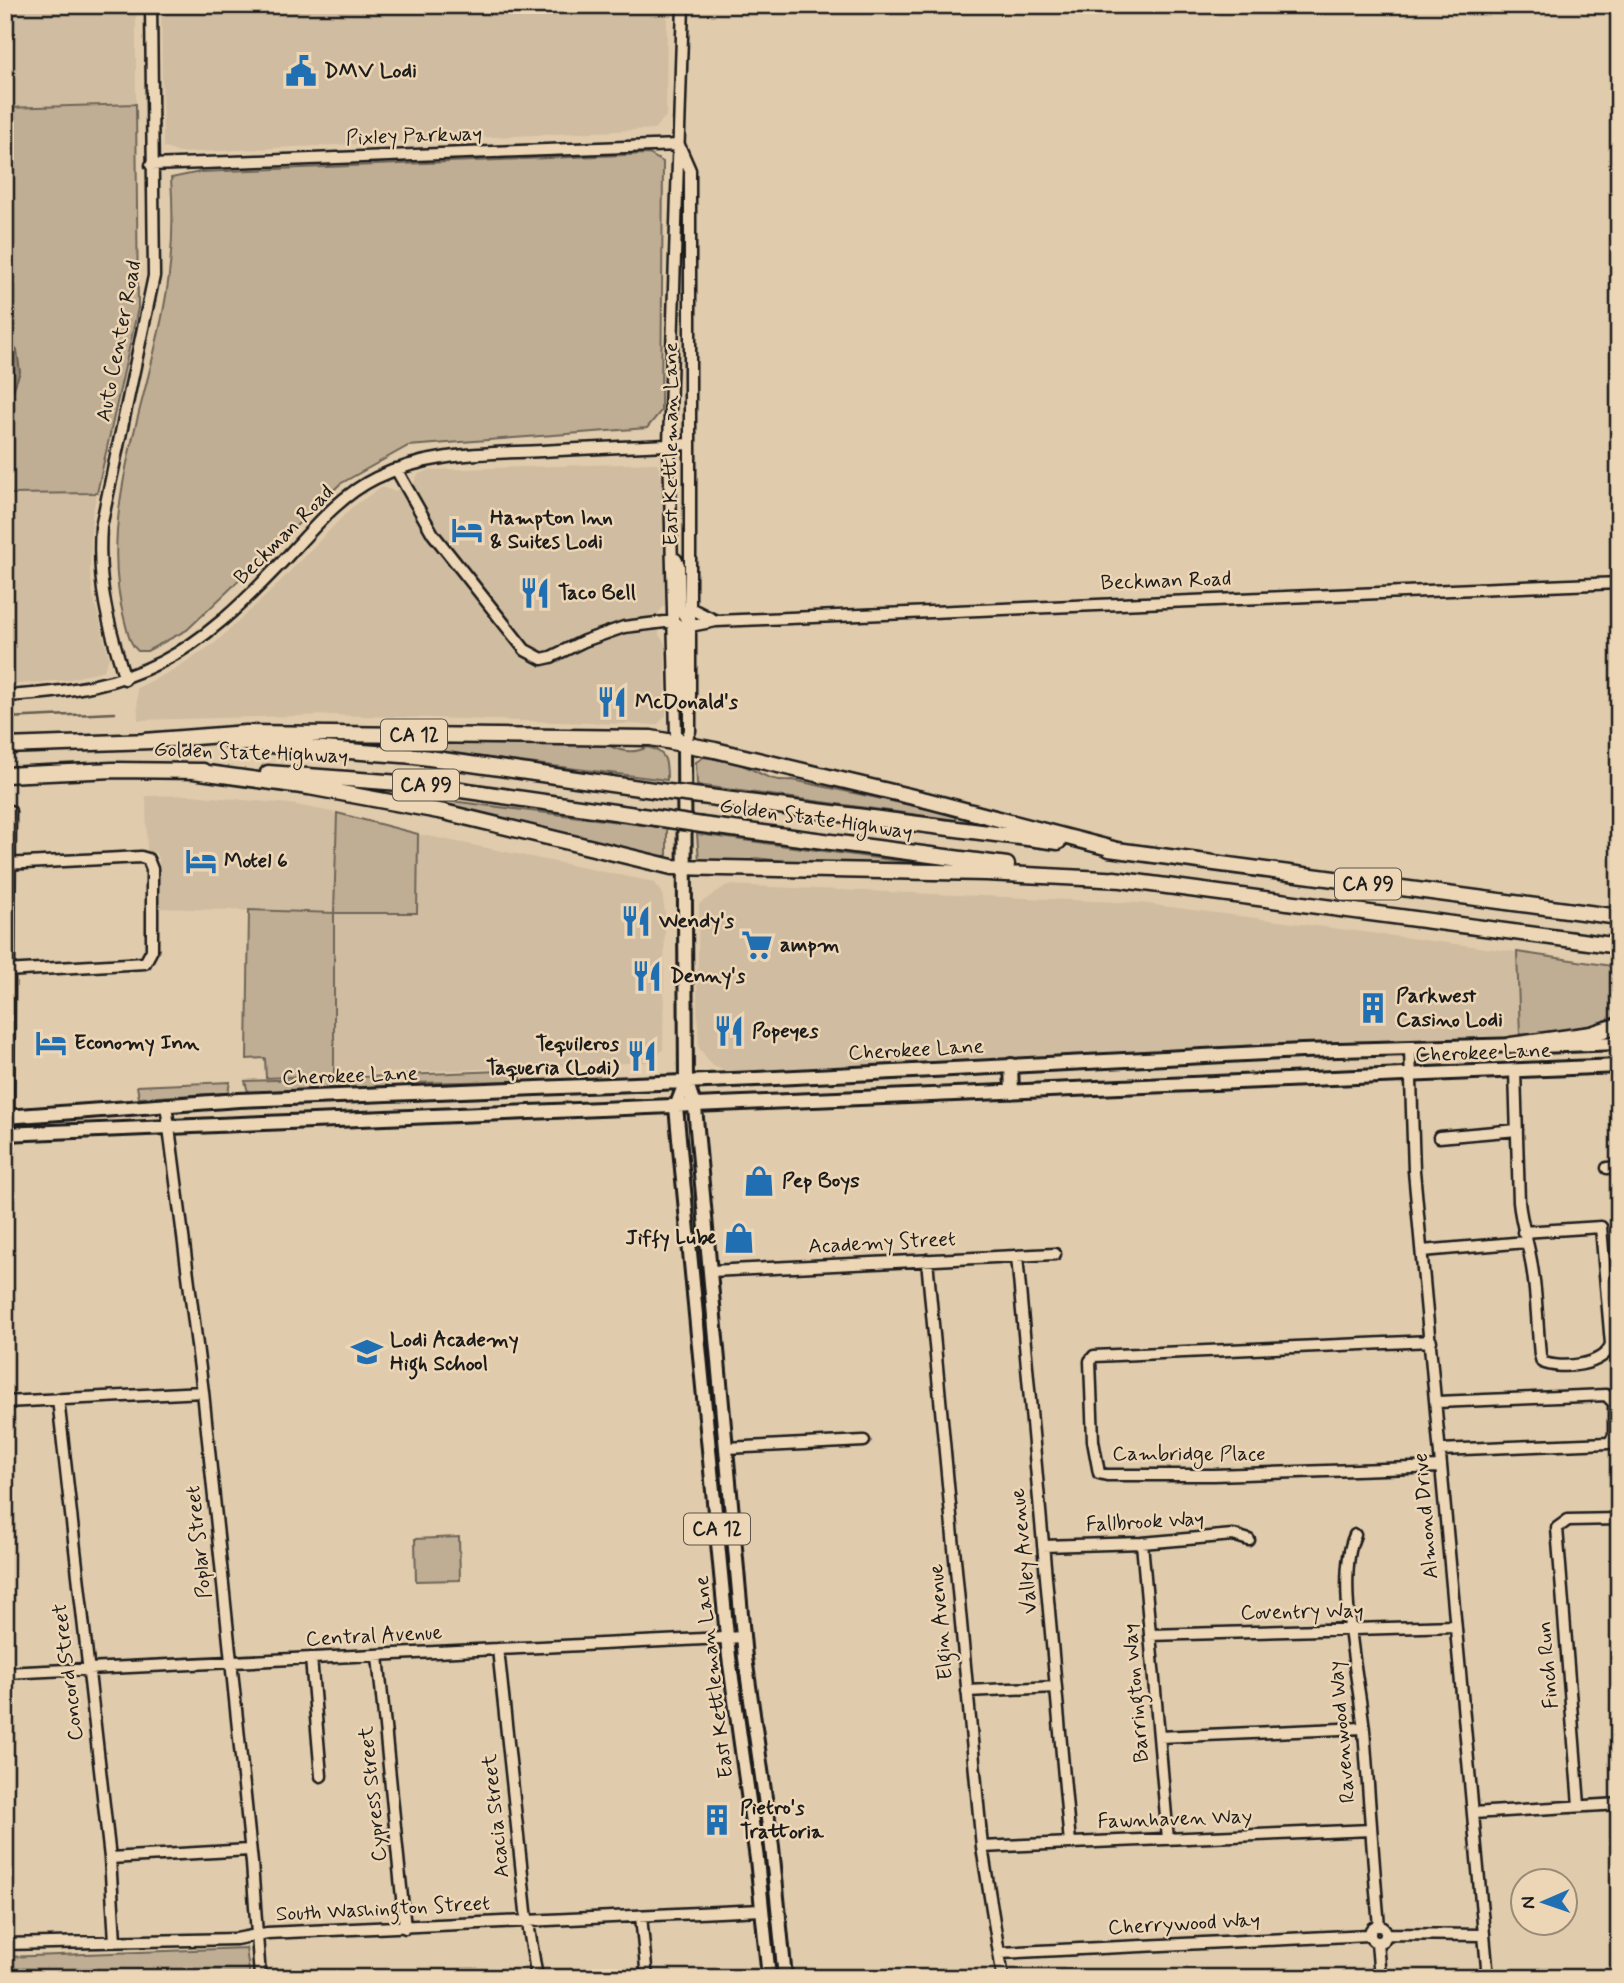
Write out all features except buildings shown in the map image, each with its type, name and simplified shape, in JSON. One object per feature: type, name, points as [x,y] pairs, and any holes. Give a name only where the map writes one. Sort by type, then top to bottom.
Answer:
[{"type":"highway","name":"CA 12","points":[[144,741],[246,733],[651,738],[684,744]]},
{"type":"highway","name":"Golden State Highway","points":[[5,746],[144,741],[348,749],[1619,918]]},
{"type":"highway","points":[[684,744],[926,800],[1117,850]]},
{"type":"highway","name":"Golden State Highway","points":[[5,775],[113,770],[193,771],[374,780],[1619,946]]},
{"type":"highway","points":[[193,771],[309,787],[444,812],[683,868],[986,873],[1123,880]]},
{"type":"highway","points":[[1511,1045],[1591,1034],[1619,1025]]},
{"type":"main road","name":"East Kettleman Lane","points":[[684,744],[686,1081],[695,1107],[744,1637],[755,1741],[772,1847],[785,1978]]},
{"type":"main road","name":"Cherokee Lane","points":[[7,1117],[166,1104],[1301,1051],[1619,1043]]},
{"type":"main road","points":[[1011,1065],[1012,1092]]},
{"type":"main road","name":"Cherokee Lane","points":[[7,1134],[1619,1066]]},
{"type":"main road","name":"East Kettleman Lane","points":[[686,1081],[676,1107],[728,1639],[769,1978]]},
{"type":"street","name":"Auto Center Road","points":[[125,679],[106,620],[99,558],[101,527],[154,276],[151,5]]},
{"type":"street","name":"East Kettleman Lane","points":[[679,145],[690,170],[690,731],[684,744],[676,734],[669,444],[674,213],[683,5]]},
{"type":"street","name":"Pixley Parkway","points":[[151,165],[679,145]]},
{"type":"street","name":"Beckman Road","points":[[5,696],[87,688],[125,679],[184,650],[218,626],[341,502],[374,479],[396,469],[451,455],[690,444]]},
{"type":"street","points":[[396,469],[433,534],[533,656],[551,657],[584,641],[624,627],[673,621],[682,628],[683,695],[690,705]]},
{"type":"street","points":[[672,552],[679,565],[680,608],[690,626]]},
{"type":"street","name":"Beckman Road","points":[[690,626],[716,621],[1619,583]]},
{"type":"street","name":"Beckman Road","points":[[691,608],[716,621]]},
{"type":"street","points":[[7,1134],[9,811]]},
{"type":"street","points":[[6,971],[145,963],[152,950],[152,869],[148,859],[7,864]]},
{"type":"street","name":"Almond Drive","points":[[1410,1050],[1414,1171],[1488,1978]]},
{"type":"street","points":[[1422,1251],[1525,1237],[1601,1227],[1611,1344],[1602,1357],[1587,1362],[1550,1365],[1542,1362],[1532,1266],[1525,1237],[1519,1202],[1515,1071]]},
{"type":"street","name":"Poplar Street","points":[[166,1104],[203,1392],[260,1978]]},
{"type":"street","points":[[1439,1137],[1517,1130]]},
{"type":"street","points":[[1607,1168],[1619,1167]]},
{"type":"street","name":"Academy Street","points":[[711,1271],[1055,1254]]},
{"type":"street","name":"Valley Avenue","points":[[1017,1256],[1070,1843]]},
{"type":"street","name":"Elgin Avenue","points":[[927,1260],[982,1847],[988,1898],[1003,1978]]},
{"type":"street","name":"Cambridge Place","points":[[1431,1341],[1094,1356],[1090,1361],[1093,1441],[1099,1473],[1107,1475],[1214,1475],[1441,1467]]},
{"type":"street","points":[[5,1402],[203,1392]]},
{"type":"street","points":[[1437,1402],[1606,1395],[1614,1403],[1614,1436],[1609,1443],[1440,1450]]},
{"type":"street","name":"Concord Street","points":[[58,1399],[110,1858],[115,1941]]},
{"type":"street","points":[[726,1448],[864,1441]]},
{"type":"street","name":"Finch Run","points":[[1579,1805],[1556,1539],[1561,1523],[1568,1520],[1619,1518]]},
{"type":"street","name":"Fallbrook Way","points":[[1043,1546],[1142,1543],[1233,1535],[1249,1540]]},
{"type":"street","name":"Ravenwood Way","points":[[1355,1535],[1347,1555],[1352,1630],[1382,1930]]},
{"type":"street","name":"Barrington Way","points":[[1142,1543],[1168,1839]]},
{"type":"street","name":"Coventry Way","points":[[1150,1635],[1455,1626]]},
{"type":"street","name":"Central Avenue","points":[[5,1673],[744,1637]]},
{"type":"street","name":"Acacia Street","points":[[498,1649],[537,1978]]},
{"type":"street","name":"Cypress Street","points":[[378,1656],[405,1928]]},
{"type":"street","points":[[311,1658],[321,1776]]},
{"type":"street","points":[[967,1691],[1056,1687]]},
{"type":"street","points":[[1159,1737],[1363,1728]]},
{"type":"street","points":[[1474,1814],[1619,1804]]},
{"type":"street","name":"Fawnhaven Way","points":[[982,1847],[1371,1830]]},
{"type":"street","points":[[110,1858],[249,1850]]},
{"type":"street","name":"South Washington Street","points":[[5,1944],[236,1939],[762,1910]]},
{"type":"street","points":[[640,1916],[647,1978]]},
{"type":"street","points":[[1380,1978],[1371,1929],[1483,1936]]},
{"type":"street","name":"Cherrywood Way","points":[[1000,1952],[1373,1939]]},
{"type":"shaded area","points":[[5,5],[136,5],[136,104],[5,108]]},
{"type":"shaded area","points":[[161,5],[667,5],[666,116],[654,129],[179,153],[163,147]]},
{"type":"shaded area","points":[[136,104],[138,308],[97,493],[5,494],[5,108]]},
{"type":"shaded area","points":[[649,154],[663,162],[661,411],[647,428],[408,446],[340,484],[187,630],[147,651],[138,651],[135,648],[125,622],[118,583],[116,544],[127,464],[167,291],[172,243],[171,178],[200,172]]},
{"type":"shaded area","points":[[5,342],[17,350],[20,372],[5,412]]},
{"type":"shaded area","points":[[657,463],[665,486],[665,605],[659,612],[659,635],[665,643],[666,715],[657,725],[333,715],[138,720],[137,688],[173,670],[215,643],[270,592],[351,508],[381,487],[394,491],[413,485],[418,474],[430,470]]},
{"type":"shaded area","points":[[97,493],[92,516],[90,571],[93,595],[109,658],[104,670],[67,680],[5,685],[5,494]]},
{"type":"shaded area","points":[[350,741],[608,745],[628,751],[647,747],[659,751],[665,758],[667,780]]},
{"type":"shaded area","points":[[704,757],[739,764],[774,779],[793,780],[956,815],[956,820],[697,785],[696,762]]},
{"type":"shaded area","points":[[191,795],[290,804],[337,813],[334,912],[417,913],[418,834],[654,882],[662,893],[665,913],[663,1049],[652,1062],[334,1075],[334,913],[159,908],[159,859],[155,852],[147,852],[146,796]]},
{"type":"shaded area","points":[[403,795],[667,828],[667,855],[659,858],[402,801]]},
{"type":"shaded area","points":[[337,813],[418,834],[417,913],[334,913]]},
{"type":"shaded area","points":[[697,834],[914,863],[915,869],[788,865],[783,861],[755,858],[747,863],[699,861]]},
{"type":"shaded area","points":[[727,885],[1139,903],[1517,952],[1520,1035],[726,1071],[713,1066],[699,1048],[697,1002],[699,904]]},
{"type":"shaded area","points":[[249,910],[334,913],[334,1075],[266,1078],[265,1058],[247,1059]]},
{"type":"shaded area","points":[[1517,952],[1619,967],[1619,1016],[1574,1031],[1520,1035]]},
{"type":"shaded area","points":[[521,1070],[521,1081],[405,1083],[405,1075]]},
{"type":"shaded area","points":[[388,1076],[387,1086],[248,1092],[245,1081]]},
{"type":"shaded area","points":[[230,1082],[228,1093],[139,1098],[137,1086]]},
{"type":"shaded area","points":[[459,1537],[460,1580],[416,1581],[415,1539]]},
{"type":"shaded area","points":[[246,1948],[250,1978],[5,1978],[5,1957]]},
{"type":"waterway","points":[[5,718],[115,713]]},
{"type":"place","name":"DMV Lodi","points":[[301,71]]},
{"type":"place","name":"Hampton Inn & Suites Lodi","points":[[467,530]]},
{"type":"place","name":"Taco Bell","points":[[535,593]]},
{"type":"place","name":"McDonald's","points":[[612,702]]},
{"type":"place","name":"Motel 6","points":[[201,861]]},
{"type":"place","name":"Wendy's","points":[[636,921]]},
{"type":"place","name":"ampm","points":[[757,945]]},
{"type":"place","name":"Denny's","points":[[647,976]]},
{"type":"place","name":"Parkwest Casino Lodi","points":[[1373,1008]]},
{"type":"place","name":"Popeyes","points":[[729,1031]]},
{"type":"place","name":"Economy Inn","points":[[51,1043]]},
{"type":"place","name":"Tequileros Taqueria (Lodi)","points":[[642,1056]]},
{"type":"place","name":"Pep Boys","points":[[759,1181]]},
{"type":"place","name":"Jiffy Lube","points":[[739,1238]]},
{"type":"place","name":"Lodi Academy High School","points":[[367,1352]]},
{"type":"place","name":"Pietro's Trattoria","points":[[717,1820]]}]
